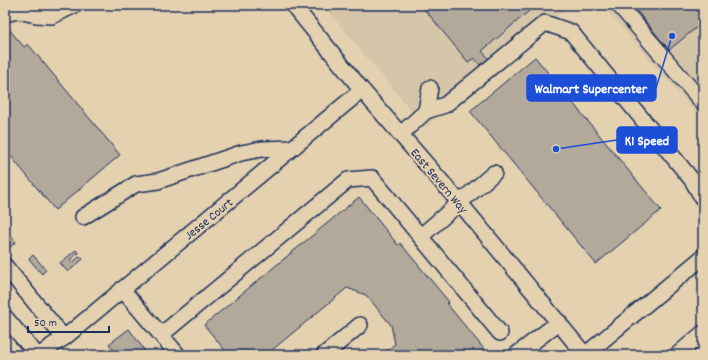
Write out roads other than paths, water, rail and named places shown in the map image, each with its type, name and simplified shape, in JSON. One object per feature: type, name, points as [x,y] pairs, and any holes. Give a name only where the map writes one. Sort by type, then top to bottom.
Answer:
[{"type":"street","points":[[5,14],[18,11],[36,15],[52,16],[75,5]]},
{"type":"street","name":"East Severn Way","points":[[294,5],[362,90],[460,203],[585,355]]},
{"type":"street","points":[[619,5],[702,100]]},
{"type":"street","points":[[401,134],[426,112],[445,105],[545,23],[571,32],[692,180],[703,199]]},
{"type":"street","points":[[426,112],[430,88]]},
{"type":"street","name":"Jesse Court","points":[[41,355],[362,90]]},
{"type":"street","points":[[83,217],[136,184],[158,181],[241,153],[262,149],[292,148]]},
{"type":"street","points":[[420,236],[494,173]]},
{"type":"street","points":[[161,335],[348,180],[372,178],[500,333]]},
{"type":"street","points":[[585,355],[703,257]]},
{"type":"street","points":[[5,266],[59,341]]},
{"type":"street","points":[[122,288],[178,355]]},
{"type":"street","points":[[5,318],[36,355]]},
{"type":"street","points":[[516,355],[559,322]]},
{"type":"street","points":[[324,355],[360,325]]},
{"type":"street","points":[[677,355],[703,333]]},
{"type":"place","name":"Walmart Supercenter","points":[[672,36]]},
{"type":"place","name":"K1 Speed","points":[[556,149]]}]
